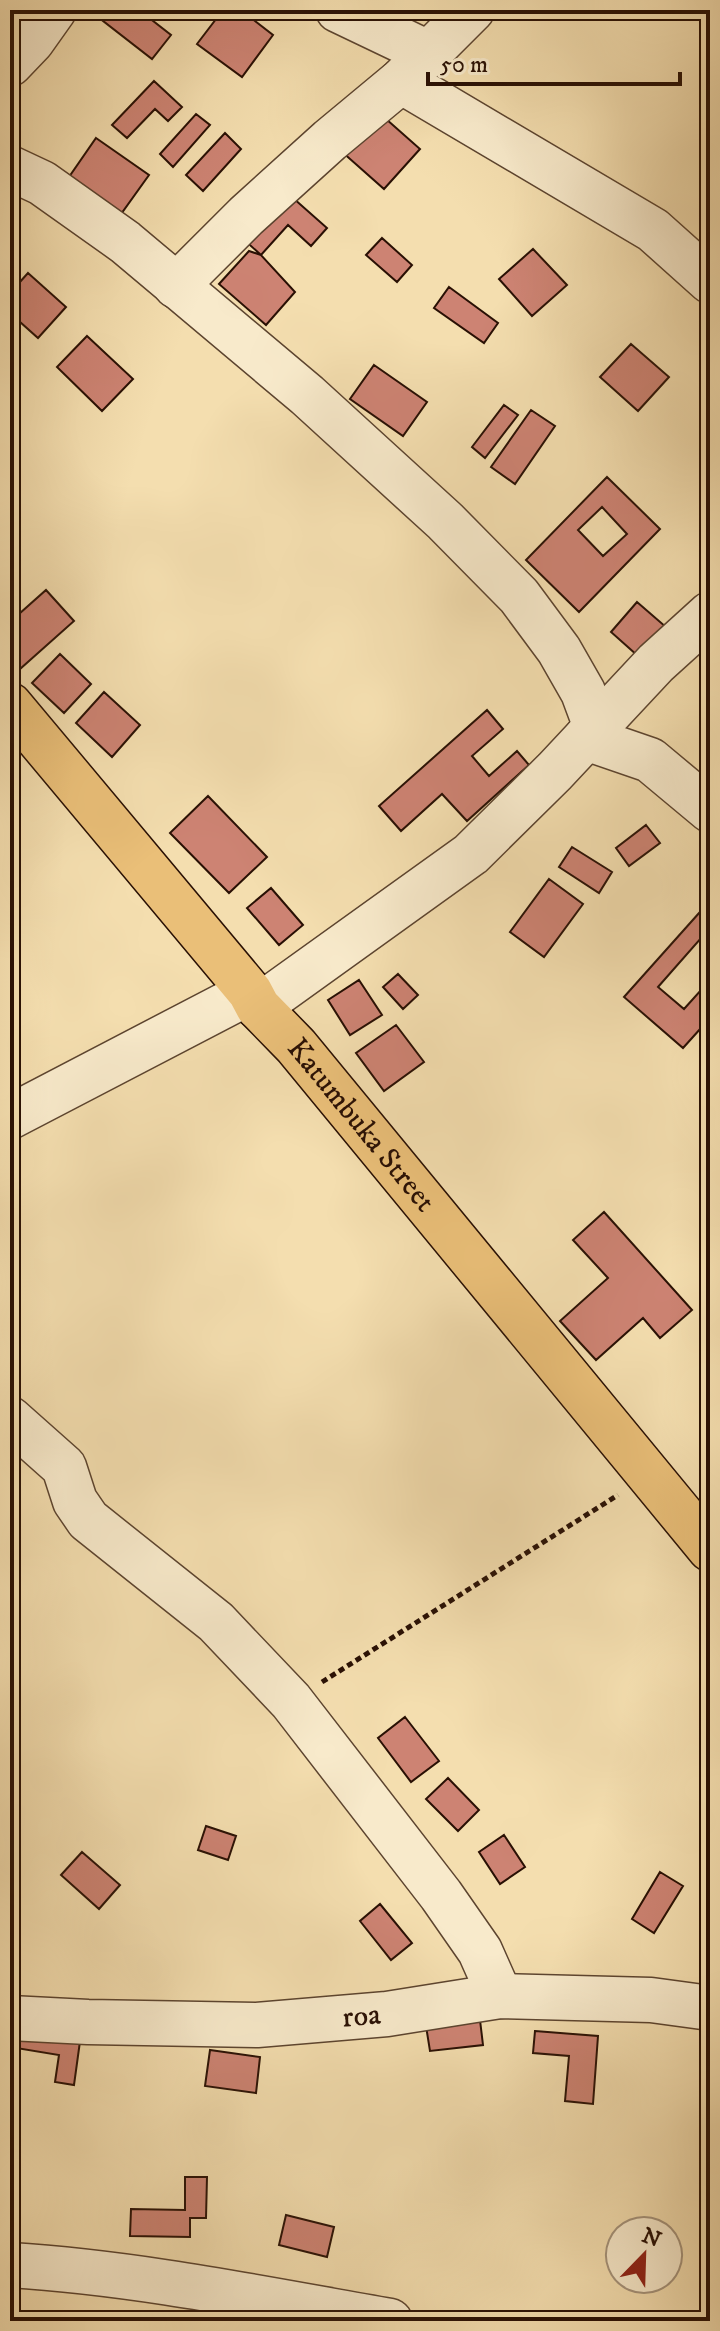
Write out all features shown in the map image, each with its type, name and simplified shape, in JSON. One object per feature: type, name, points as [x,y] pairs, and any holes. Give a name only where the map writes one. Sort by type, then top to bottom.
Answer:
[{"type":"main road","name":"Katumbuka Street","points":[[10,705],[710,1549]]},
{"type":"street","points":[[10,64],[32,41],[54,10]]},
{"type":"street","points":[[338,10],[415,67],[653,230],[710,281]]},
{"type":"street","points":[[176,286],[246,216],[415,67],[472,10]]},
{"type":"street","points":[[10,168],[42,183],[125,242],[307,395],[445,521],[519,596],[559,650],[583,692],[591,732]]},
{"type":"street","points":[[10,1117],[254,1000],[471,854],[656,663],[710,614]]},
{"type":"street","points":[[591,732],[650,760],[710,810]]},
{"type":"street","points":[[10,1419],[64,1467],[75,1501],[88,1520],[216,1622],[291,1701],[441,1895],[480,1951],[500,1996]]},
{"type":"street","name":"roa","points":[[15,2009],[257,2025],[387,2014],[500,1996],[651,2000],[710,2008]]},
{"type":"street","points":[[10,2265],[185,2285],[390,2321]]},
{"type":"path","points":[[291,1701],[649,1475]]},
{"type":"building","points":[[104,10],[139,10],[171,35],[152,59],[98,17]]},
{"type":"building","points":[[223,10],[241,10],[273,35],[242,77],[197,44]]},
{"type":"building","points":[[154,81],[182,107],[168,121],[155,109],[127,138],[112,125]]},
{"type":"building","points":[[377,111],[420,149],[384,189],[341,151]]},
{"type":"building","points":[[196,114],[210,125],[173,167],[160,154]]},
{"type":"building","points":[[225,133],[241,149],[203,191],[186,175]]},
{"type":"building","points":[[96,138],[149,175],[121,214],[69,177]]},
{"type":"building","points":[[284,190],[327,228],[311,246],[288,225],[261,255],[241,237]]},
{"type":"building","points":[[382,238],[412,265],[397,282],[366,255]]},
{"type":"building","points":[[533,249],[567,285],[532,316],[499,279]]},
{"type":"building","points":[[249,251],[261,255],[295,292],[266,325],[219,284]]},
{"type":"building","points":[[28,273],[66,307],[38,338],[10,313],[10,293]]},
{"type":"building","points":[[449,287],[498,323],[484,343],[434,308]]},
{"type":"building","points":[[87,336],[133,379],[102,411],[57,367]]},
{"type":"building","points":[[631,344],[669,377],[638,411],[600,377]]},
{"type":"building","points":[[374,365],[427,402],[403,436],[350,399]]},
{"type":"building","points":[[504,405],[518,415],[485,458],[472,447]]},
{"type":"building","points":[[531,410],[555,426],[515,484],[491,467]]},
{"type":"building","points":[[607,477],[660,529],[579,612],[526,560]],"holes":[[[602,507],[627,534],[603,556],[578,530]]]},
{"type":"building","points":[[46,590],[74,621],[20,669],[10,657],[10,622]]},
{"type":"building","points":[[637,602],[674,634],[647,664],[611,632]]},
{"type":"building","points":[[60,654],[91,684],[64,713],[32,683]]},
{"type":"building","points":[[104,692],[140,725],[112,757],[76,723]]},
{"type":"building","points":[[487,710],[503,729],[472,756],[489,776],[517,751],[529,765],[467,821],[442,794],[401,831],[379,806]]},
{"type":"building","points":[[208,796],[267,857],[229,893],[170,833]]},
{"type":"building","points":[[646,825],[660,843],[629,866],[616,848]]},
{"type":"building","points":[[572,847],[612,872],[599,893],[559,867]]},
{"type":"building","points":[[549,879],[583,904],[544,957],[510,932]]},
{"type":"building","points":[[271,888],[303,925],[279,945],[247,908]]},
{"type":"building","points":[[708,903],[710,928],[658,987],[684,1009],[710,980],[710,1018],[683,1048],[624,997]]},
{"type":"building","points":[[398,974],[418,995],[403,1009],[383,987]]},
{"type":"building","points":[[359,980],[382,1015],[350,1035],[328,1000]]},
{"type":"building","points":[[396,1025],[424,1062],[384,1091],[356,1053]]},
{"type":"building","points":[[604,1212],[692,1310],[660,1338],[643,1318],[596,1360],[560,1321],[608,1278],[573,1240]]},
{"type":"building","points":[[405,1717],[439,1761],[411,1782],[378,1738]]},
{"type":"building","points":[[448,1778],[479,1810],[458,1831],[426,1799]]},
{"type":"building","points":[[206,1826],[236,1836],[228,1860],[198,1850]]},
{"type":"building","points":[[504,1835],[525,1867],[500,1884],[479,1852]]},
{"type":"building","points":[[82,1852],[120,1885],[99,1909],[61,1875]]},
{"type":"building","points":[[660,1872],[683,1886],[654,1933],[632,1919]]},
{"type":"building","points":[[380,1904],[412,1943],[391,1960],[360,1921]]},
{"type":"building","points":[[480,2020],[483,2045],[430,2051],[426,2026]]},
{"type":"building","points":[[10,2024],[81,2034],[74,2085],[55,2082],[59,2055],[10,2047]]},
{"type":"building","points":[[535,2031],[598,2036],[593,2104],[565,2101],[569,2056],[533,2053]]},
{"type":"building","points":[[210,2050],[260,2057],[256,2093],[205,2086]]},
{"type":"building","points":[[10,2138],[17,2138],[19,2182],[10,2182]]},
{"type":"building","points":[[185,2177],[207,2177],[206,2218],[190,2218],[190,2237],[130,2236],[131,2209],[185,2210]]},
{"type":"building","points":[[286,2215],[334,2227],[327,2257],[279,2245]]}]
